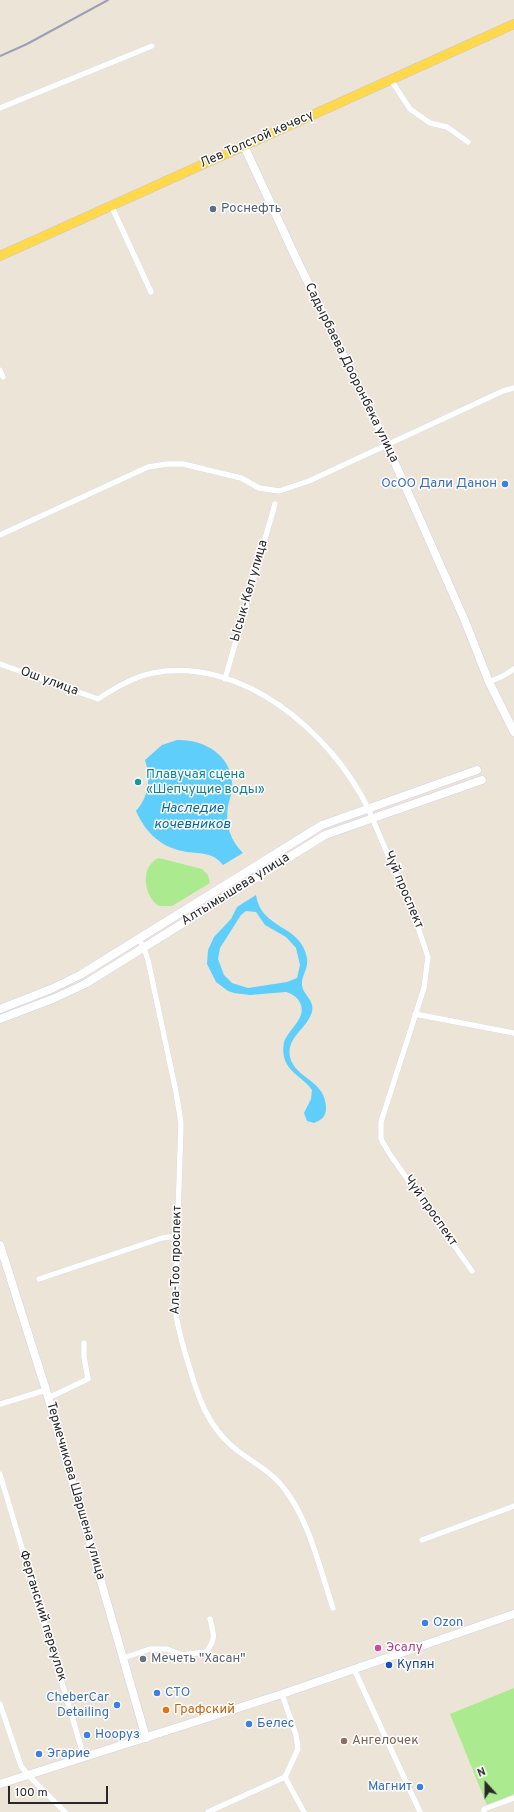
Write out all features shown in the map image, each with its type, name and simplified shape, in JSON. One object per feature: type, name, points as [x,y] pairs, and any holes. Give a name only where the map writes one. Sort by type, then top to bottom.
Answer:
[{"type":"main road","name":"Лев Толстой көчөсү","points":[[0,256],[514,24]]},
{"type":"street","points":[[0,108],[152,46]]},
{"type":"street","points":[[391,80],[410,109],[430,123],[447,127],[468,142]]},
{"type":"street","name":"Садырбаева Дооронбека улица","points":[[244,146],[295,256],[387,445],[490,682],[514,732]]},
{"type":"street","points":[[111,205],[152,292]]},
{"type":"street","points":[[0,370],[3,377]]},
{"type":"street","points":[[0,535],[148,467],[167,464],[183,464],[241,478],[259,488],[279,490],[309,481],[503,391],[514,388]]},
{"type":"street","name":"Ысык-Көл улица","points":[[225,679],[275,504]]},
{"type":"street","name":"Ош улица","points":[[0,664],[98,699]]},
{"type":"street","points":[[490,682],[514,669]]},
{"type":"street","name":"Чүй проспект","points":[[98,699],[123,684],[152,673],[186,671],[225,679],[246,687],[279,706],[309,729],[347,771],[368,808],[426,947],[428,957],[426,978],[381,1122],[381,1139],[384,1146],[472,1271]]},
{"type":"street","name":"Алтымышева улица","points":[[0,1009],[51,989],[80,975],[322,825],[477,770]]},
{"type":"street","name":"Алтымышева улица","points":[[0,1019],[55,998],[84,984],[315,841],[338,829],[482,780]]},
{"type":"street","name":"Ала-Тоо проспект","points":[[139,939],[144,948],[179,1109],[181,1143],[177,1236],[176,1320],[178,1331],[200,1401],[211,1422],[223,1438],[267,1470],[293,1500],[304,1523],[333,1608]]},
{"type":"street","points":[[415,1014],[514,1034]]},
{"type":"street","points":[[39,1279],[162,1238],[177,1236]]},
{"type":"street","name":"Термечикова Шаршена улица","points":[[0,1245],[47,1394],[146,1738]]},
{"type":"street","points":[[0,1404],[47,1394],[88,1379],[84,1357],[84,1343]]},
{"type":"street","name":"Ферганский переулок","points":[[0,1474],[84,1758]]},
{"type":"street","points":[[422,1540],[514,1506]]},
{"type":"street","points":[[0,1784],[282,1694],[514,1614]]},
{"type":"street","points":[[122,1658],[150,1649],[167,1649],[182,1655],[206,1652],[212,1645],[214,1634],[210,1619]]},
{"type":"street","points":[[354,1669],[420,1812]]},
{"type":"street","points":[[208,1812],[285,1777],[298,1748],[296,1735],[282,1694]]},
{"type":"street","points":[[0,1704],[21,1766],[65,1812]]},
{"type":"street","points":[[285,1777],[304,1812]]},
{"type":"street","points":[[484,1812],[484,1810],[514,1798]]},
{"type":"green space","points":[[159,858],[202,869],[208,875],[210,883],[172,906],[159,906],[154,902],[147,889],[146,874],[148,868]]},
{"type":"green space","points":[[514,1688],[514,1794],[487,1805],[450,1714]]},
{"type":"water","name":"Наследие кочевников","points":[[177,740],[196,742],[214,750],[221,756],[230,772],[232,788],[227,819],[232,837],[238,848],[243,853],[223,865],[211,856],[178,850],[162,843],[150,833],[136,811],[144,799],[148,787],[148,774],[145,760],[162,745]]},
{"type":"water","points":[[256,895],[259,906],[265,915],[290,932],[297,939],[303,947],[307,958],[302,985],[304,992],[312,1004],[312,1012],[291,1044],[290,1057],[298,1070],[316,1085],[325,1099],[326,1111],[319,1121],[314,1123],[307,1121],[304,1113],[311,1099],[312,1090],[289,1067],[283,1054],[286,1037],[302,1012],[297,998],[286,992],[250,995],[228,991],[216,982],[207,964],[208,950],[214,937],[231,919],[237,907]],"holes":[[[246,911],[256,912],[265,925],[286,937],[296,948],[300,965],[297,978],[287,982],[248,988],[232,983],[224,975],[218,959],[220,948],[241,915]]]},
{"type":"railway","points":[[0,56],[27,44],[108,0]]},
{"type":"place","name":"Роснефть","points":[[213,209]]},
{"type":"place","name":"ОсОО Дали Данон","points":[[505,484]]},
{"type":"place","name":"Плавучая сцена «Шепчущие воды»","points":[[138,782]]},
{"type":"place","name":"Ozon","points":[[425,1623]]},
{"type":"place","name":"Эсалу","points":[[378,1648]]},
{"type":"place","name":"Мечеть \"Хасан\"","points":[[143,1659]]},
{"type":"place","name":"Купян","points":[[389,1665]]},
{"type":"place","name":"СТО","points":[[157,1693]]},
{"type":"place","name":"CheberCar Detailing","points":[[117,1705]]},
{"type":"place","name":"Графский","points":[[166,1710]]},
{"type":"place","name":"Белес","points":[[249,1724]]},
{"type":"place","name":"Нооруз","points":[[87,1735]]},
{"type":"place","name":"Ангелочек","points":[[344,1741]]},
{"type":"place","name":"Эгарие","points":[[39,1754]]},
{"type":"place","name":"Магнит","points":[[420,1787]]}]
